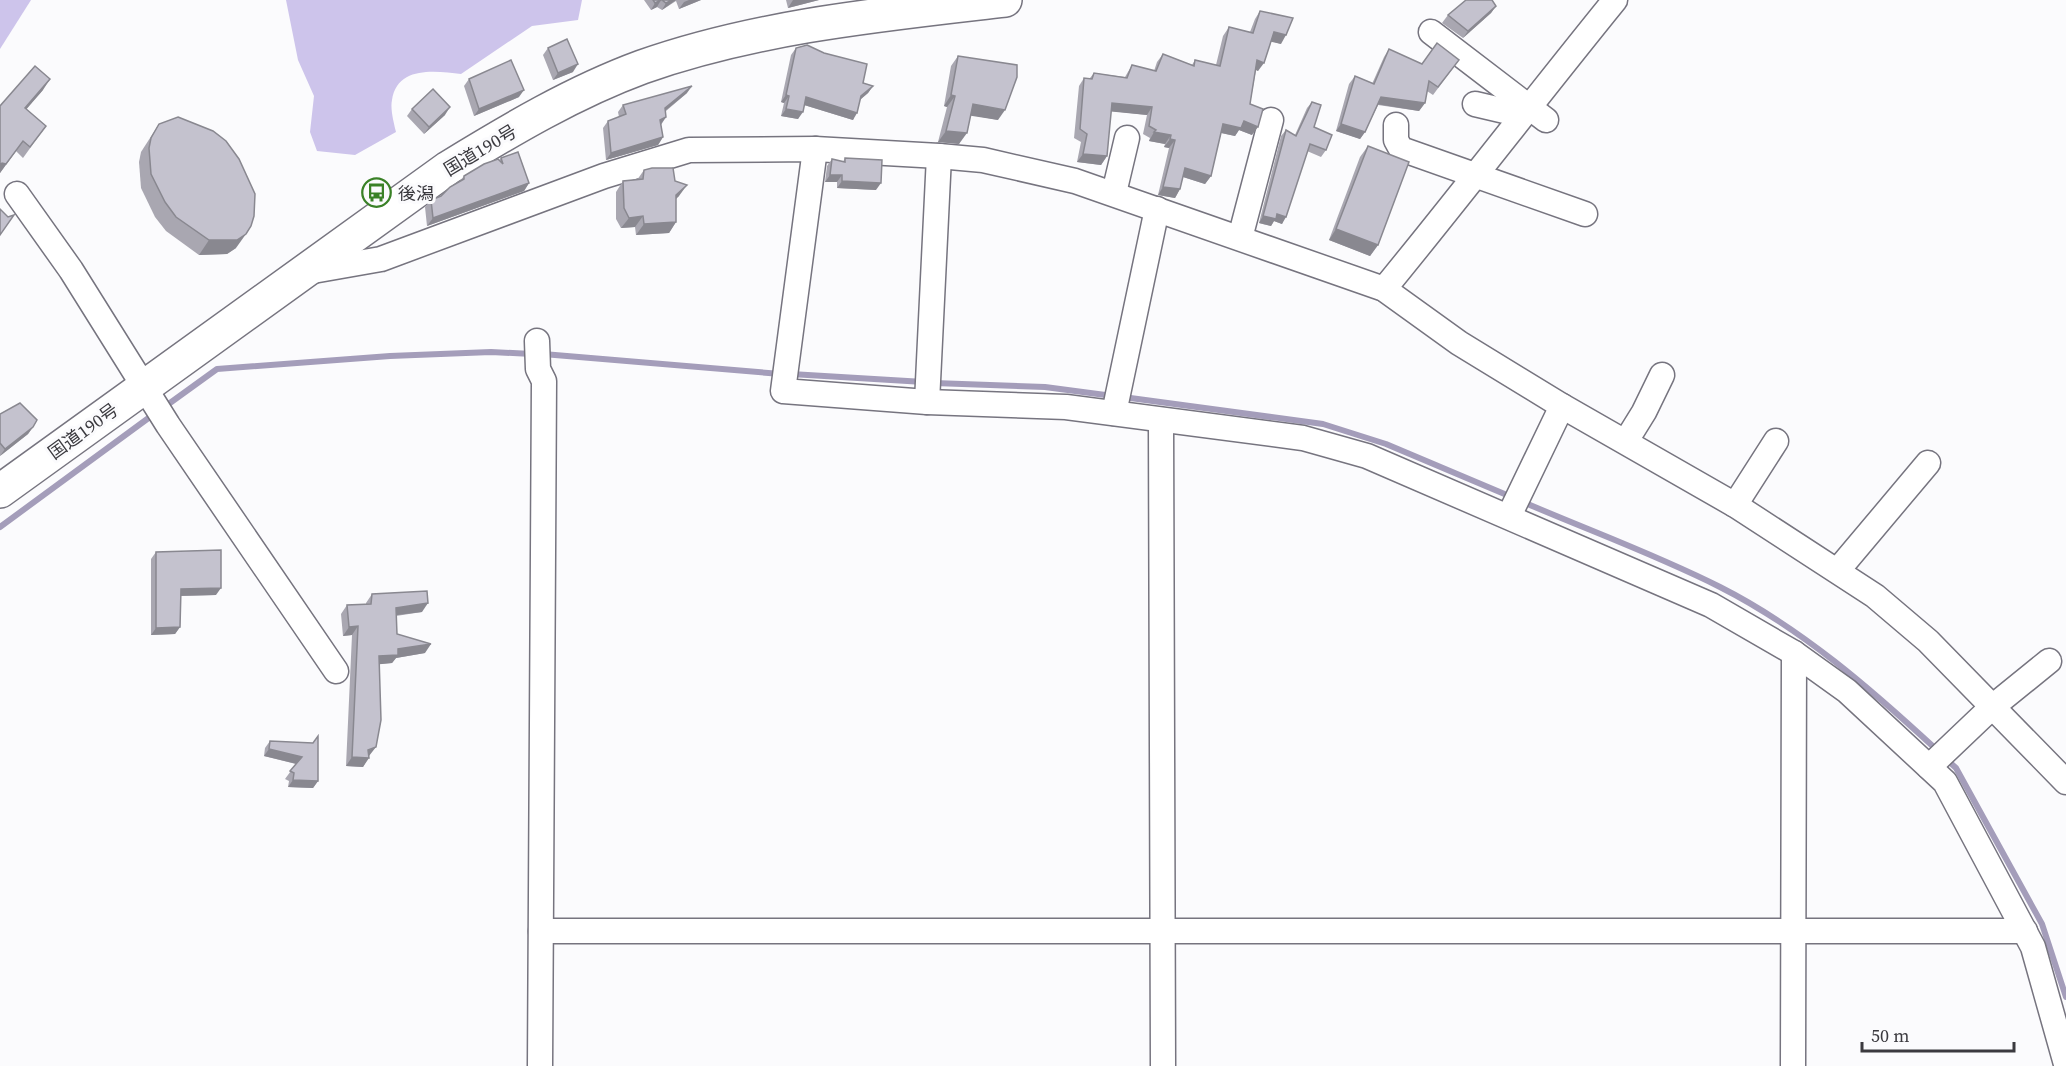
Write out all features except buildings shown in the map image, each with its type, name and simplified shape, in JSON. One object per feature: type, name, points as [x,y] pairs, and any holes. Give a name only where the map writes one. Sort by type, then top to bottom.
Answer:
[{"type":"highway","name":"国道190号","points":[[0,491],[448,168],[491,141],[596,87],[641,68],[697,50],[761,35],[881,14],[1005,0]]},
{"type":"street","points":[[1383,289],[1532,114],[1615,0]]},
{"type":"street","points":[[1431,32],[1532,114]]},
{"type":"street","points":[[1475,104],[1532,114]]},
{"type":"street","points":[[1240,238],[1271,120]]},
{"type":"street","points":[[1396,124],[1396,140],[1401,149],[1585,214]]},
{"type":"street","points":[[1114,193],[1126,138]]},
{"type":"street","points":[[814,149],[783,391],[927,402],[1055,406],[1303,438],[1367,456],[1711,605],[1794,653],[1847,691],[1945,782],[2033,947],[2066,1064]]},
{"type":"street","points":[[304,273],[381,259],[604,176],[689,150],[814,149],[983,160],[1114,193],[1383,289],[1459,343],[1562,406],[1735,505],[1875,596],[1928,641],[1991,708],[2066,782]]},
{"type":"street","points":[[927,402],[939,156]]},
{"type":"street","points":[[17,194],[71,270],[145,386],[336,671]]},
{"type":"street","points":[[1114,413],[1157,209]]},
{"type":"street","points":[[537,341],[538,369],[544,381],[540,1066]]},
{"type":"street","points":[[1626,441],[1644,412],[1662,375]]},
{"type":"street","points":[[1509,516],[1562,406]]},
{"type":"street","points":[[1161,420],[1162,1066]]},
{"type":"street","points":[[1735,505],[1776,441]]},
{"type":"street","points":[[1838,570],[1928,463]]},
{"type":"street","points":[[1793,1066],[1794,653]]},
{"type":"street","points":[[1929,767],[1991,708],[2049,661]]},
{"type":"street","points":[[541,931],[2025,932]]},
{"type":"shaded area","points":[[0,0],[31,0],[0,49]]},
{"type":"shaded area","points":[[286,0],[582,0],[578,20],[532,26],[461,74],[419,73],[402,81],[395,89],[392,104],[396,132],[355,155],[317,151],[310,132],[314,96],[298,60]]},
{"type":"waterway","points":[[163,408],[217,369],[390,356],[491,352],[532,354]]},
{"type":"waterway","points":[[543,354],[781,374]]},
{"type":"waterway","points":[[791,374],[924,382]]},
{"type":"waterway","points":[[934,383],[1045,387],[1113,396]]},
{"type":"waterway","points":[[1123,397],[1323,424],[1386,444],[1514,498]]},
{"type":"waterway","points":[[0,527],[154,414]]},
{"type":"waterway","points":[[1523,502],[1672,564],[1750,603],[1834,661],[1938,751]]},
{"type":"waterway","points":[[1945,758],[1956,768],[2042,924],[2066,997]]},
{"type":"place","name":"後潟","points":[[377,193]]}]
